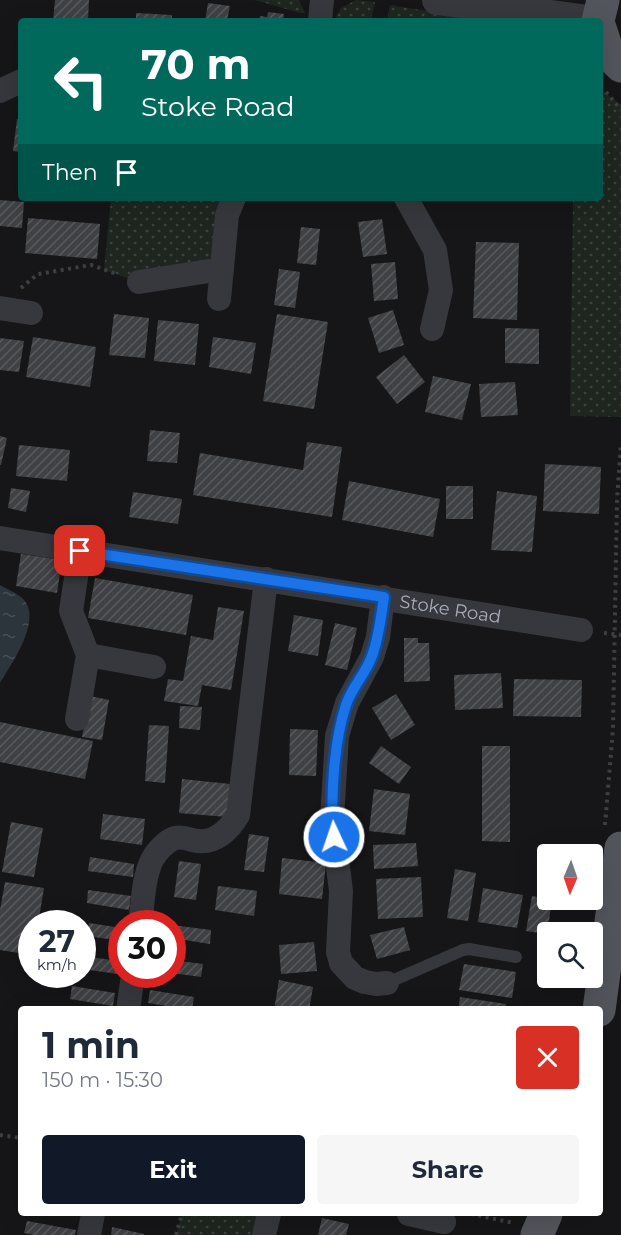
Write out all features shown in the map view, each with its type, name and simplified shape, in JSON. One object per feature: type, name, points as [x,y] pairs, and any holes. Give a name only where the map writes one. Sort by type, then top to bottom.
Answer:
[{"type":"main road","points":[[598,18],[603,0]]},
{"type":"main road","points":[[603,37],[608,52],[621,66]]},
{"type":"main road","points":[[599,1006],[613,840]]},
{"type":"street","points":[[320,18],[322,0]]},
{"type":"street","points":[[437,0],[574,18]]},
{"type":"street","points":[[0,91],[18,82]]},
{"type":"street","points":[[219,299],[227,214],[233,201]]},
{"type":"street","points":[[408,201],[435,249],[441,290],[432,329]]},
{"type":"street","points":[[139,282],[222,268]]},
{"type":"street","points":[[8,300],[32,313]]},
{"type":"street","name":"Stoke Road","points":[[0,538],[581,630]]},
{"type":"street","points":[[77,719],[88,655],[71,611],[80,551]]},
{"type":"street","points":[[142,910],[148,870],[162,847],[173,838],[201,841],[218,837],[232,825],[238,815],[266,579]]},
{"type":"street","points":[[384,597],[378,637],[372,657],[346,702],[337,736],[332,819],[341,891],[338,952],[342,963],[355,978],[376,984],[387,983]]},
{"type":"street","points":[[88,655],[154,667]]},
{"type":"street","points":[[129,1006],[131,988]]},
{"type":"street","points":[[89,1235],[93,1216]]},
{"type":"street","points":[[264,1235],[269,1216]]},
{"type":"street","points":[[418,1216],[444,1222]]},
{"type":"lane","points":[[387,983],[463,950],[516,957]]},
{"type":"path","points":[[603,88],[621,110]]},
{"type":"path","points":[[8,300],[38,274],[91,265],[139,282]]},
{"type":"path","points":[[613,840],[617,500],[621,444]]},
{"type":"path","points":[[0,1135],[18,1138]]},
{"type":"path","points":[[176,1235],[181,1216]]},
{"type":"path","points":[[483,1216],[541,1226]]},
{"type":"shaded area","points":[[255,0],[299,0],[305,13],[300,13]]},
{"type":"shaded area","points":[[356,0],[375,2],[372,18],[336,18],[341,8]]},
{"type":"shaded area","points":[[390,5],[471,18],[388,18]]},
{"type":"shaded area","points":[[603,91],[621,105],[621,417],[570,416],[573,201],[603,201]]},
{"type":"shaded area","points":[[111,201],[233,201],[222,269],[139,282],[104,270]]},
{"type":"shaded area","points":[[181,1216],[269,1216],[264,1235],[176,1235]]},
{"type":"water","points":[[0,585],[24,600],[29,609],[29,619],[23,643],[0,683]]},
{"type":"building","points":[[55,0],[89,0],[88,18],[53,18]]},
{"type":"building","points":[[208,3],[230,6],[228,18],[206,18]]},
{"type":"building","points":[[268,12],[284,14],[283,18],[260,18],[260,16],[267,17]]},
{"type":"building","points":[[136,13],[172,15],[172,18],[136,18]]},
{"type":"building","points":[[17,119],[18,119],[18,152],[13,151]]},
{"type":"building","points":[[0,200],[24,202],[22,228],[0,226]]},
{"type":"building","points":[[28,218],[100,224],[97,259],[25,253]]},
{"type":"building","points":[[382,219],[387,254],[363,257],[358,222]]},
{"type":"building","points":[[301,227],[320,229],[316,265],[297,263]]},
{"type":"building","points":[[476,242],[519,243],[517,320],[473,318]]},
{"type":"building","points":[[395,262],[398,299],[374,301],[371,264]]},
{"type":"building","points":[[279,269],[300,272],[295,308],[274,305]]},
{"type":"building","points":[[393,310],[404,345],[379,353],[368,318]]},
{"type":"building","points":[[114,314],[149,318],[145,358],[109,355]]},
{"type":"building","points":[[277,314],[328,322],[314,409],[263,401]]},
{"type":"building","points":[[158,320],[199,324],[195,365],[154,361]]},
{"type":"building","points":[[505,328],[539,329],[539,364],[505,363]]},
{"type":"building","points":[[33,337],[96,347],[90,387],[26,377]]},
{"type":"building","points":[[213,337],[256,343],[251,374],[209,367]]},
{"type":"building","points":[[0,338],[24,341],[19,372],[0,370]]},
{"type":"building","points":[[404,355],[425,382],[397,404],[376,377]]},
{"type":"building","points":[[433,376],[471,384],[462,420],[425,412]]},
{"type":"building","points":[[515,382],[518,415],[481,417],[479,384]]},
{"type":"building","points":[[150,430],[180,433],[177,463],[147,461]]},
{"type":"building","points":[[0,436],[7,438],[1,465],[0,465]]},
{"type":"building","points":[[307,442],[342,447],[332,517],[193,495],[200,453],[303,470]]},
{"type":"building","points":[[19,445],[70,450],[67,481],[16,476]]},
{"type":"building","points":[[545,464],[601,467],[599,514],[543,511]]},
{"type":"building","points":[[349,481],[440,499],[433,537],[342,520]]},
{"type":"building","points":[[446,486],[473,486],[473,519],[446,519]]},
{"type":"building","points":[[11,488],[30,491],[26,512],[8,508]]},
{"type":"building","points":[[497,491],[537,496],[532,552],[491,550]]},
{"type":"building","points":[[133,492],[182,499],[178,524],[129,517]]},
{"type":"building","points":[[21,554],[62,560],[57,593],[16,586]]},
{"type":"building","points":[[95,578],[193,595],[186,635],[88,618]]},
{"type":"building","points":[[218,607],[244,611],[231,690],[202,685],[198,706],[164,701],[168,679],[183,681],[191,636],[213,640]]},
{"type":"building","points":[[294,615],[323,620],[318,656],[288,651]]},
{"type":"building","points":[[335,623],[357,628],[347,670],[325,665]]},
{"type":"building","points":[[404,638],[418,638],[418,643],[429,643],[430,681],[404,682]]},
{"type":"building","points":[[501,673],[503,708],[455,710],[454,675]]},
{"type":"building","points":[[514,679],[582,680],[581,717],[513,716]]},
{"type":"building","points":[[396,694],[415,725],[391,740],[372,708]]},
{"type":"building","points":[[90,696],[109,700],[102,740],[82,737]]},
{"type":"building","points":[[180,706],[202,707],[200,730],[179,728]]},
{"type":"building","points":[[0,722],[93,741],[85,779],[0,762]]},
{"type":"building","points":[[149,725],[169,726],[165,783],[145,781]]},
{"type":"building","points":[[290,729],[318,730],[316,776],[289,775]]},
{"type":"building","points":[[381,746],[411,767],[399,784],[369,763]]},
{"type":"building","points":[[482,746],[510,746],[510,842],[482,841]]},
{"type":"building","points":[[182,779],[230,784],[227,817],[179,813]]},
{"type":"building","points":[[374,789],[410,794],[405,835],[369,831]]},
{"type":"building","points":[[103,814],[145,819],[142,845],[100,839]]},
{"type":"building","points":[[11,822],[43,828],[34,877],[2,872]]},
{"type":"building","points":[[249,834],[269,837],[264,872],[244,870]]},
{"type":"building","points":[[416,843],[418,866],[374,869],[373,845]]},
{"type":"building","points":[[90,857],[134,864],[133,877],[88,871]]},
{"type":"building","points":[[282,858],[326,863],[322,899],[279,894]]},
{"type":"building","points":[[179,861],[201,864],[196,900],[174,897]]},
{"type":"building","points":[[455,869],[476,873],[468,921],[447,918]]},
{"type":"building","points":[[421,877],[423,917],[378,919],[376,879]]},
{"type":"building","points":[[5,882],[44,888],[40,910],[18,910],[18,953],[0,950],[0,910]]},
{"type":"building","points":[[218,886],[257,891],[254,916],[215,910]]},
{"type":"building","points":[[483,888],[523,895],[517,928],[478,922]]},
{"type":"building","points":[[88,890],[131,896],[129,910],[87,903]]},
{"type":"building","points":[[532,896],[537,897],[537,910],[551,910],[549,922],[537,922],[537,933],[526,931]]},
{"type":"building","points":[[96,924],[108,926],[108,939],[96,937]]},
{"type":"building","points":[[186,927],[211,930],[210,944],[186,940]]},
{"type":"building","points":[[404,927],[410,950],[377,959],[370,935]]},
{"type":"building","points":[[314,942],[317,971],[281,974],[279,945]]},
{"type":"building","points":[[96,958],[108,959],[108,973],[96,971]]},
{"type":"building","points":[[186,962],[203,964],[201,977],[186,975]]},
{"type":"building","points":[[464,964],[516,972],[512,998],[459,990]]},
{"type":"building","points":[[279,980],[313,987],[310,1006],[275,1006]]},
{"type":"building","points":[[72,988],[115,993],[113,1006],[70,999]]},
{"type":"building","points":[[150,990],[194,997],[193,1006],[148,1003]]},
{"type":"building","points":[[460,997],[506,1004],[506,1006],[459,1006]]},
{"type":"building","points":[[322,1218],[349,1224],[346,1235],[318,1235]]},
{"type":"building","points":[[27,1221],[76,1230],[75,1235],[24,1233]]},
{"type":"building","points":[[112,1227],[144,1234],[144,1235],[111,1235]]},
{"type":"route","points":[[80,551],[384,597],[378,637],[372,657],[346,702],[337,736],[332,819],[334,837]]}]
